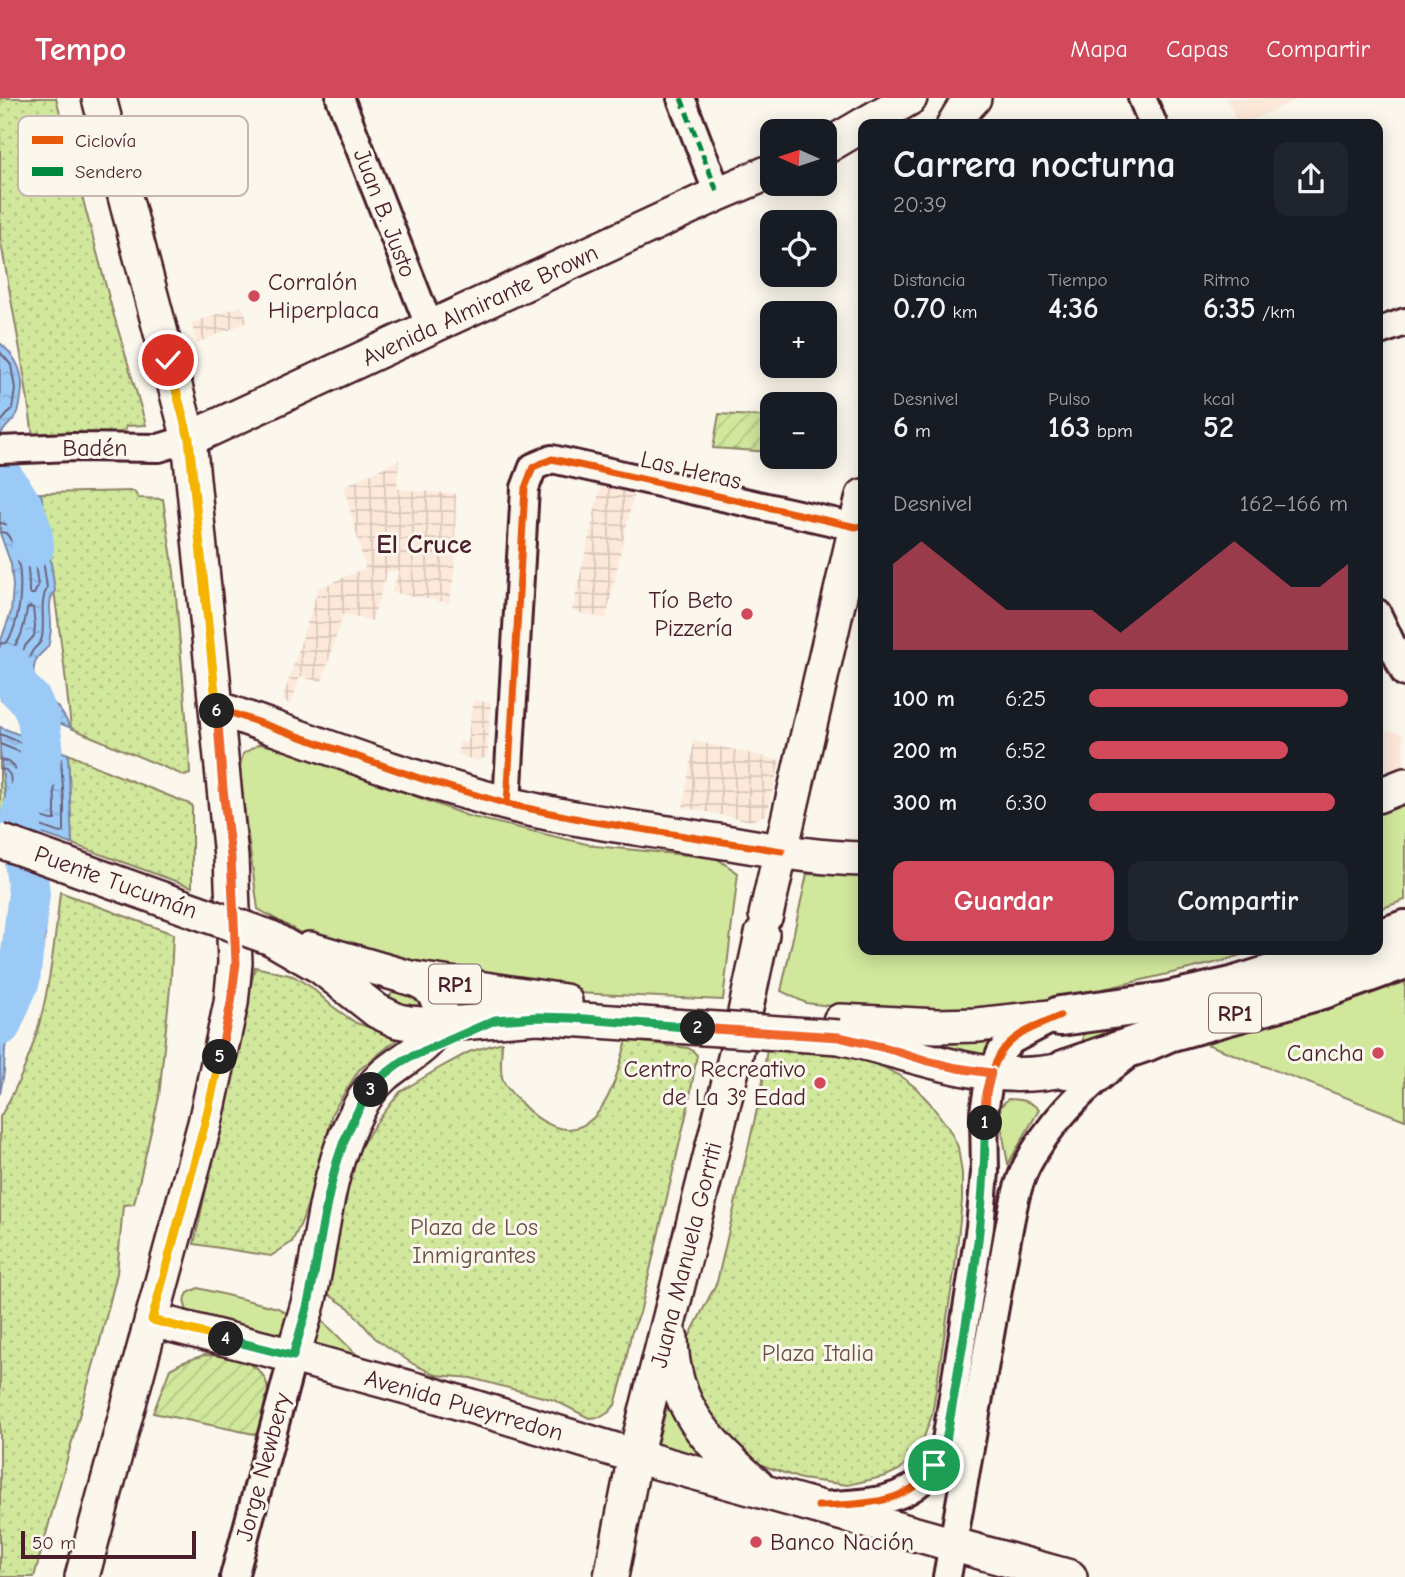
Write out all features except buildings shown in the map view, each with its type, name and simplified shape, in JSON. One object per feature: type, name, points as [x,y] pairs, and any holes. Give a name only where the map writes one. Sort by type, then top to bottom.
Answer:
[{"type":"highway","points":[[1383,938],[1405,930]]},
{"type":"highway","name":"RP1","points":[[1060,1016],[1164,1002],[1232,987],[1334,955]]},
{"type":"highway","name":"RP1","points":[[1066,1069],[1168,1032],[1324,989],[1405,960]]},
{"type":"main road","points":[[99,98],[104,116]]},
{"type":"main road","points":[[957,119],[974,98]]},
{"type":"main road","points":[[878,119],[909,105]]},
{"type":"main road","points":[[837,141],[858,129]]},
{"type":"main road","points":[[837,146],[858,142]]},
{"type":"main road","name":"Avenida Almirante Brown","points":[[189,439],[760,176]]},
{"type":"main road","points":[[82,1577],[205,1123],[231,1003],[236,963],[231,857],[189,439],[125,196]]},
{"type":"main road","name":"Juana Manuela Gorriti","points":[[611,1577],[635,1456],[736,1054],[858,529]]},
{"type":"main road","points":[[217,708],[422,779],[507,804],[589,821],[782,851],[858,859]]},
{"type":"main road","points":[[1383,794],[1405,785]]},
{"type":"main road","name":"Puente Tucumán","points":[[0,841],[271,938]]},
{"type":"main road","name":"RP1","points":[[271,938],[420,980],[433,991],[439,1007],[438,1025],[426,1041],[383,1076],[370,1091],[347,1133],[328,1190],[309,1300],[293,1356]]},
{"type":"main road","name":"RP1","points":[[271,938],[321,967],[377,1011],[409,1023],[438,1025],[537,1017],[643,1017],[839,1029],[964,1026],[1060,1016]]},
{"type":"main road","name":"RP1","points":[[410,978],[549,999],[643,1017]]},
{"type":"main road","name":"RP1","points":[[404,1060],[495,1020]]},
{"type":"main road","name":"RP1","points":[[839,1029],[874,1045],[957,1068],[991,1073],[1038,1074],[1066,1069]]},
{"type":"main road","points":[[671,1316],[672,1360],[683,1398],[692,1417],[720,1452],[764,1491]]},
{"type":"main road","name":"Avenida Pueyrredon","points":[[152,1320],[421,1391],[635,1456],[1070,1577]]},
{"type":"street","name":"Juan B. Justo","points":[[341,98],[430,328]]},
{"type":"street","points":[[681,98],[718,194]]},
{"type":"street","points":[[1142,98],[1151,119]]},
{"type":"street","points":[[1383,330],[1405,322]]},
{"type":"street","name":"Badén","points":[[0,450],[159,448],[189,439]]},
{"type":"street","name":"Las Heras","points":[[507,804],[525,488],[533,467],[552,459],[858,515]]},
{"type":"street","points":[[1383,626],[1405,673]]},
{"type":"street","points":[[818,1506],[873,1502],[907,1491],[926,1476],[945,1447],[980,1227],[985,1172],[984,1112],[991,1073],[1001,1052],[1012,1040],[1060,1016]]},
{"type":"street","name":"RP1","points":[[954,1545],[1009,1228],[1020,1182],[1034,1154],[1068,1107],[1104,1072],[1145,1042]]},
{"type":"street","name":"Jorge Newbery","points":[[234,1577],[293,1356]]},
{"type":"street","points":[[947,1577],[954,1545]]},
{"type":"shaded area","points":[[1226,98],[1300,98],[1255,119],[1236,119]]},
{"type":"shaded area","points":[[242,306],[248,322],[197,343],[191,323]]},
{"type":"shaded area","points":[[399,460],[397,489],[456,494],[454,575],[449,603],[392,592],[398,571],[388,571],[372,621],[343,614],[322,682],[300,677],[291,704],[282,701],[318,589],[365,568],[344,486]]},
{"type":"shaded area","points":[[601,484],[634,492],[606,619],[572,611]]},
{"type":"shaded area","points":[[473,700],[491,703],[487,757],[477,761],[457,754],[460,741],[467,743]]},
{"type":"shaded area","points":[[1383,730],[1403,733],[1404,766],[1383,772]]},
{"type":"shaded area","points":[[694,741],[780,760],[767,814],[751,821],[683,807]]},
{"type":"green space","points":[[0,98],[56,98],[61,116],[18,116],[18,196],[82,196],[146,425],[126,426],[123,435],[33,436],[0,237]]},
{"type":"green space","points":[[719,414],[760,416],[760,451],[713,448]]},
{"type":"green space","points":[[134,491],[138,498],[163,499],[174,572],[189,752],[190,774],[185,776],[71,728],[41,493]]},
{"type":"green space","points":[[259,744],[293,750],[468,816],[595,846],[716,858],[738,873],[723,1000],[554,992],[411,967],[301,933],[258,909],[239,770],[243,754]]},
{"type":"green space","points":[[0,750],[8,822],[0,819]]},
{"type":"green space","points":[[68,754],[192,805],[192,887],[72,844]]},
{"type":"green space","points":[[1405,801],[1405,900],[1383,908],[1383,809]]},
{"type":"green space","points":[[807,874],[858,876],[858,955],[1240,955],[1044,1003],[911,1016],[806,1003],[781,991]]},
{"type":"green space","points":[[60,892],[173,934],[171,978],[159,1097],[134,1204],[123,1205],[117,1273],[34,1577],[0,1577],[0,1117],[15,1090],[36,1036],[49,980]]},
{"type":"green space","points":[[255,967],[293,976],[356,1023],[400,1037],[359,1070],[332,1113],[322,1161],[302,1221],[292,1242],[271,1256],[194,1244]]},
{"type":"green space","points":[[1405,972],[1405,1120],[1204,1043],[1155,1044]]},
{"type":"green space","points":[[408,985],[433,1014],[385,1003],[394,990]]},
{"type":"green space","points":[[1175,1013],[1083,1051],[1083,1028]]},
{"type":"green space","points":[[1004,1032],[981,1061],[887,1035]]},
{"type":"green space","name":"Plaza de Los Inmigrantes","points":[[627,1040],[688,1048],[697,1055],[688,1107],[640,1313],[631,1334],[615,1405],[609,1412],[601,1417],[589,1418],[554,1400],[471,1378],[436,1375],[413,1364],[375,1338],[349,1308],[322,1290],[347,1173],[376,1123],[400,1092],[469,1052],[502,1042],[502,1076],[510,1091],[544,1122],[564,1129],[574,1128],[593,1118],[606,1101]]},
{"type":"green space","name":"Plaza Italia","points":[[767,1047],[849,1053],[901,1076],[929,1102],[950,1130],[958,1147],[962,1201],[932,1415],[920,1448],[899,1470],[848,1485],[801,1479],[750,1460],[690,1392],[688,1339],[717,1282],[762,1088]]},
{"type":"green space","points":[[1008,1099],[1025,1101],[1039,1110],[1008,1164],[999,1114],[1001,1106]]},
{"type":"green space","points":[[198,1288],[278,1308],[289,1315],[282,1338],[193,1315],[187,1311],[184,1301],[188,1293]]},
{"type":"green space","points":[[318,1318],[350,1348],[361,1358],[305,1347]]},
{"type":"green space","points":[[204,1355],[237,1359],[256,1368],[263,1376],[268,1398],[259,1435],[153,1413],[170,1369]]},
{"type":"green space","points":[[672,1389],[708,1460],[655,1451]]},
{"type":"water","points":[[0,343],[11,354],[18,367],[22,389],[18,412],[0,436]]},
{"type":"water","points":[[41,493],[55,591],[50,604],[49,642],[36,660],[34,678],[71,728],[1,700],[0,643],[11,612],[13,586],[11,564],[0,533],[0,494]]},
{"type":"water","points":[[0,727],[68,754],[72,844],[8,822]]},
{"type":"water","points":[[13,875],[36,883],[46,915],[45,938],[35,982],[17,1012],[5,1048],[0,1094],[0,997],[14,924]]},
{"type":"waterway","points":[[0,475],[27,517],[33,547]]},
{"type":"waterway","points":[[0,1025],[19,980],[29,893],[20,820],[38,770],[42,745],[38,718],[31,701],[17,687],[10,666]]},
{"type":"marked path","points":[[681,98],[718,194]]},
{"type":"cycle path","points":[[189,439],[217,708],[422,779],[507,804],[589,821],[782,851]]},
{"type":"cycle path","points":[[507,804],[525,488],[533,467],[552,459],[858,526]]},
{"type":"cycle path","points":[[818,1506],[877,1501],[904,1493],[927,1475],[945,1447],[969,1308],[982,1209],[985,1107],[989,1081],[999,1056],[1011,1041],[1060,1016]]},
{"type":"place","name":"Corralón Hiperplaca","points":[[254,296]]},
{"type":"place","name":"Tío Beto Pizzería","points":[[747,614]]},
{"type":"place","name":"Cancha","points":[[1378,1053]]},
{"type":"place","name":"Centro Recreativo de La 3º Edad","points":[[820,1083]]},
{"type":"place","name":"Banco Nación","points":[[756,1542]]},
{"type":"district","name":"El Cruce","points":[[424,544]]},
{"type":"route","points":[[168,360],[189,439],[231,857],[236,963],[231,1003],[205,1123],[152,1320],[293,1356],[309,1300],[328,1190],[358,1109],[383,1076],[404,1060],[468,1031],[495,1020],[537,1017],[839,1037],[957,1068],[991,1073],[984,1112],[985,1172],[980,1227],[945,1447],[934,1465]]}]
